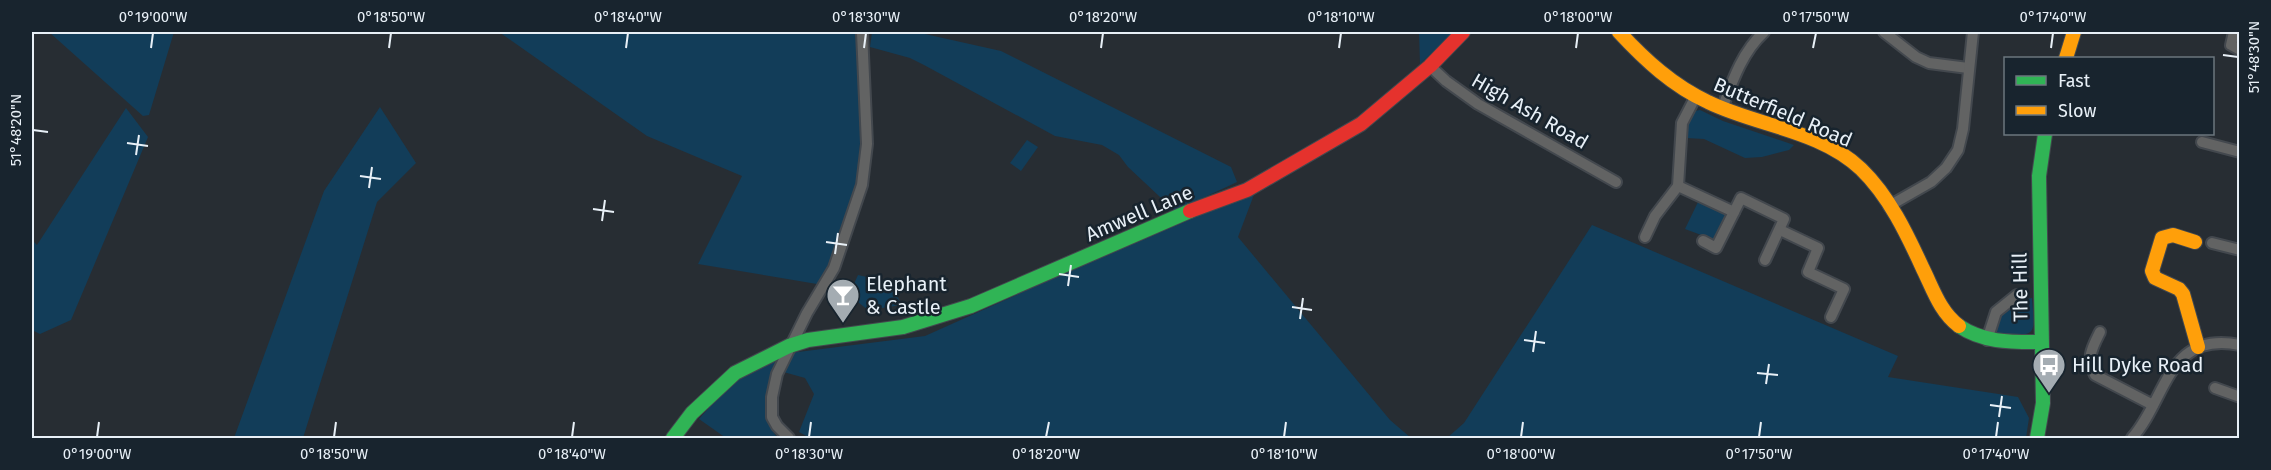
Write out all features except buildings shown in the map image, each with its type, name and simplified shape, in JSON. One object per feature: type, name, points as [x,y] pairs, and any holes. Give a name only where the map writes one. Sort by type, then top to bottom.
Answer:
[{"type":"street","points":[[789,438],[771,417],[777,374],[789,346],[834,268],[862,185],[867,144],[862,32]]},
{"type":"street","name":"Amwell Lane","points":[[672,438],[692,413],[735,373],[789,346],[808,340],[903,327],[971,306],[1185,213],[1247,190],[1361,124],[1430,66],[1463,32]]},
{"type":"street","name":"Butterfield Road","points":[[1619,32],[1672,81],[1696,96],[1722,108],[1800,136],[1845,157],[1860,167],[1877,186],[1890,206],[1945,314],[1957,326],[1973,336],[1987,340],[2041,342]]},
{"type":"street","points":[[1722,108],[1745,56],[1764,32]]},
{"type":"street","points":[[1884,32],[1916,57],[1929,63],[1968,68]]},
{"type":"street","points":[[1890,206],[1931,182],[1946,168],[1958,150],[1963,129],[1973,32]]},
{"type":"street","points":[[2066,57],[2074,32]]},
{"type":"street","points":[[2234,32],[2235,48]]},
{"type":"street","name":"High Ash Road","points":[[1430,66],[1446,81],[1478,104],[1616,182]]},
{"type":"street","points":[[1645,237],[1655,216],[1678,186],[1682,123],[1696,96]]},
{"type":"street","name":"The Hill","points":[[2037,438],[2043,403],[2039,176],[2045,135]]},
{"type":"street","points":[[2202,142],[2240,152]]},
{"type":"street","points":[[1678,186],[1734,212]]},
{"type":"street","points":[[1702,241],[1716,248],[1741,198],[1784,219],[1765,260]]},
{"type":"street","points":[[1780,230],[1818,248],[1808,272],[1844,289],[1831,317]]},
{"type":"street","points":[[2195,242],[2173,235],[2162,238],[2152,271],[2155,278],[2179,289],[2183,294],[2198,347]]},
{"type":"street","points":[[2211,243],[2240,250]]},
{"type":"street","points":[[1987,340],[1996,312],[2017,295]]},
{"type":"street","points":[[2100,332],[2090,356],[2091,366],[2096,375],[2153,405]]},
{"type":"street","points":[[2132,438],[2143,426],[2170,371],[2182,357],[2198,347],[2227,343],[2240,345]]},
{"type":"street","points":[[2215,388],[2240,397]]},
{"type":"shaded area","points":[[49,32],[174,32],[149,115],[143,116]]},
{"type":"shaded area","points":[[499,32],[855,32],[861,129],[854,195],[833,257],[817,284],[698,264],[742,176],[647,136]]},
{"type":"shaded area","points":[[872,32],[916,32],[1001,51],[1231,167],[1237,182],[1175,211],[1128,167],[1119,155],[1102,145],[1055,136],[910,58],[870,47]]},
{"type":"shaded area","points":[[1419,32],[1454,32],[1420,64]]},
{"type":"shaded area","points":[[380,107],[416,163],[377,202],[303,438],[234,438],[324,191]]},
{"type":"shaded area","points":[[126,108],[148,137],[71,320],[40,334],[32,330],[32,240],[37,245]]},
{"type":"shaded area","points":[[1700,110],[1723,121],[1794,145],[1789,150],[1762,157],[1745,158],[1704,139],[1686,138],[1688,124],[1695,111]]},
{"type":"shaded area","points":[[1027,140],[1038,147],[1021,171],[1010,163]]},
{"type":"shaded area","points":[[1255,192],[1238,237],[1390,420],[1411,438],[810,438],[799,432],[814,394],[805,378],[780,371],[790,353],[925,336],[1163,229]]},
{"type":"shaded area","points":[[1699,200],[1728,213],[1717,239],[1685,229]]},
{"type":"shaded area","points":[[1592,225],[1898,356],[1888,377],[2018,397],[2029,418],[2026,438],[1447,438],[1464,423]]},
{"type":"shaded area","points":[[858,275],[884,283],[893,291],[902,305],[868,310],[849,295]]},
{"type":"shaded area","points":[[2032,298],[2034,320],[2031,331],[2021,335],[1997,333],[1996,322],[2007,308]]},
{"type":"shaded area","points":[[776,360],[766,400],[766,411],[772,429],[778,438],[726,438],[699,419],[731,383]]},
{"type":"traffic: fast","points":[[2037,438],[2043,403],[2039,176],[2045,135]]},
{"type":"traffic: fast","points":[[673,438],[692,413],[735,373],[789,346],[808,340],[903,327],[971,306],[1190,211]]},
{"type":"traffic: fast","points":[[1959,326],[1988,339],[2041,342]]},
{"type":"traffic: slow","points":[[1619,32],[1660,72],[1695,96],[1727,110],[1827,145],[1861,169],[1889,203],[1938,300],[1959,326]]},
{"type":"traffic: slow","points":[[2066,57],[2074,32]]},
{"type":"traffic: slow","points":[[2195,242],[2173,235],[2162,238],[2152,271],[2155,278],[2179,289],[2183,294],[2198,347]]},
{"type":"traffic: jam","points":[[1190,211],[1247,190],[1361,124],[1430,66],[1463,32]]},
{"type":"place","name":"Elephant & Castle","points":[[843,324]]},
{"type":"place","name":"Hill Dyke Road","points":[[2049,394]]}]
